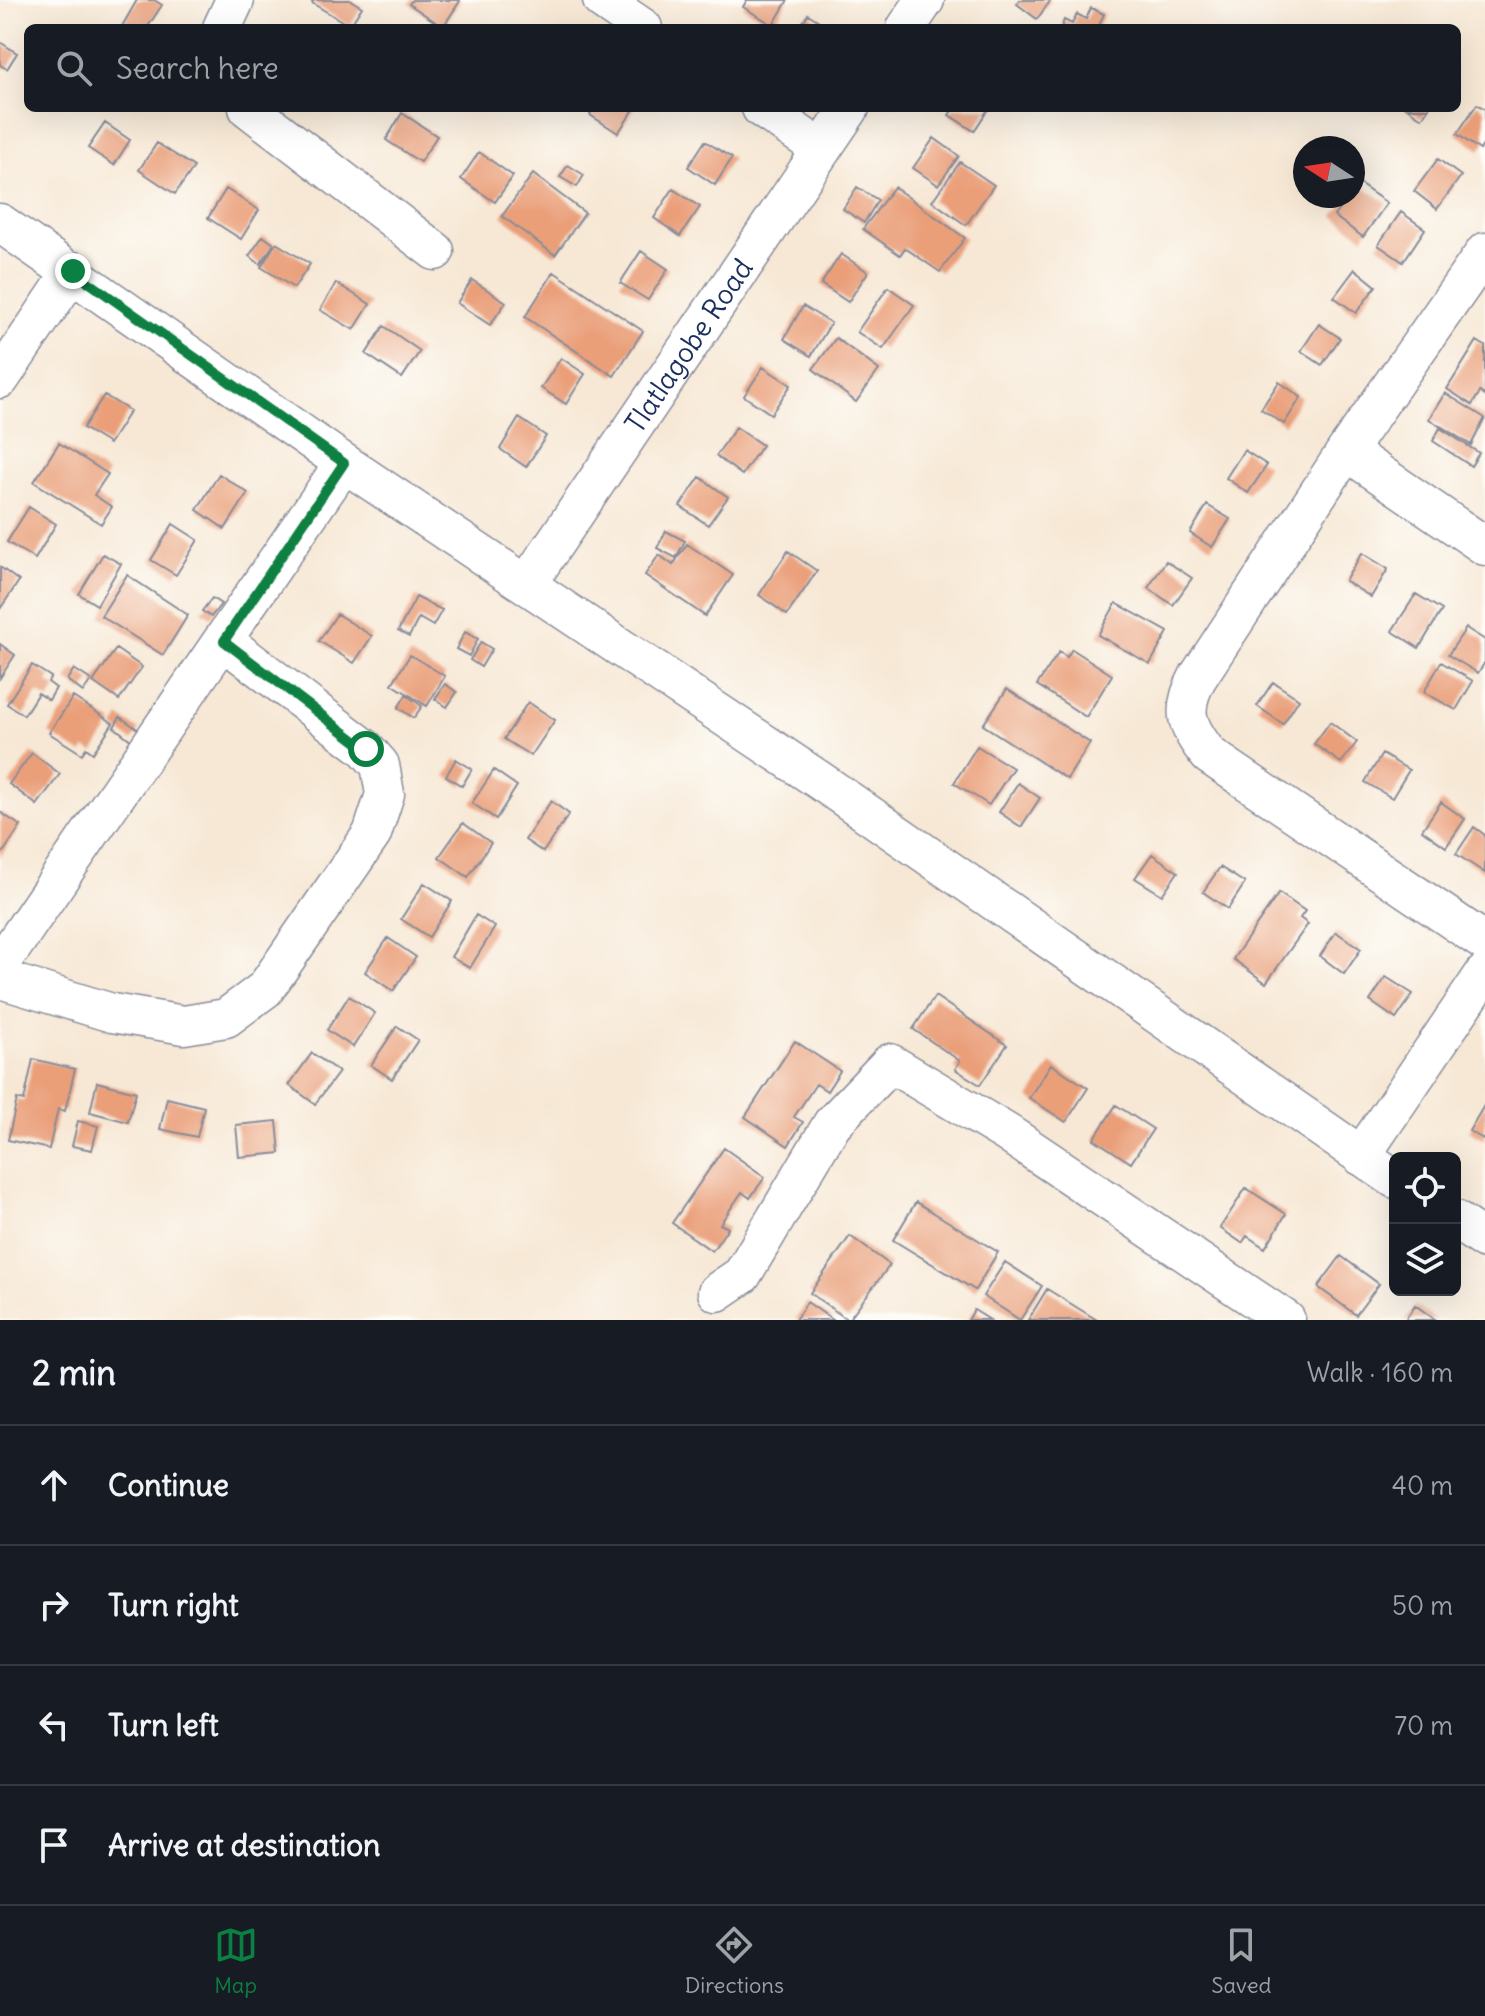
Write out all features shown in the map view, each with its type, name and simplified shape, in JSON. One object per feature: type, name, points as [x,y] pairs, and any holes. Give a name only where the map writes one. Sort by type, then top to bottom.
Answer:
[{"type":"street","points":[[224,24],[235,0]]},
{"type":"street","points":[[602,0],[637,24]]},
{"type":"street","points":[[909,24],[925,0]]},
{"type":"street","points":[[253,112],[435,251]]},
{"type":"street","points":[[767,112],[821,149]]},
{"type":"street","name":"Tlatlagobe Road","points":[[527,584],[847,112]]},
{"type":"street","points":[[0,223],[73,271],[344,463],[819,780],[1389,1175]]},
{"type":"street","points":[[1485,252],[1346,451],[1198,677],[1188,695],[1187,713],[1193,734],[1209,755],[1485,942]]},
{"type":"street","points":[[0,379],[73,271]]},
{"type":"street","points":[[1346,451],[1485,546]]},
{"type":"street","points":[[0,965],[344,463]]},
{"type":"street","points":[[0,979],[112,1013],[184,1025],[226,1018],[265,989],[372,834],[385,794],[380,765],[357,742],[224,641]]},
{"type":"street","points":[[1361,1156],[1485,973]]},
{"type":"street","points":[[717,1292],[742,1275],[761,1238],[832,1124],[890,1063],[1007,1133],[1286,1320]]},
{"type":"street","points":[[1461,1224],[1485,1240]]},
{"type":"building","points":[[137,0],[154,0],[162,5],[150,24],[123,24]]},
{"type":"building","points":[[314,0],[350,0],[362,7],[351,24],[347,24],[312,3]]},
{"type":"building","points":[[412,0],[460,1],[445,24],[439,24],[409,4]]},
{"type":"building","points":[[747,0],[788,0],[774,24],[743,7]]},
{"type":"building","points":[[1020,0],[1051,0],[1037,19],[1017,4]]},
{"type":"building","points":[[1091,8],[1104,14],[1100,24],[1072,24],[1077,14],[1086,19]]},
{"type":"building","points":[[808,14],[824,24],[802,24]]},
{"type":"building","points":[[0,42],[17,53],[7,69],[0,65]]},
{"type":"building","points":[[1477,104],[1485,109],[1485,142],[1480,150],[1457,134]]},
{"type":"building","points":[[592,112],[632,112],[618,133],[590,115]]},
{"type":"building","points":[[951,112],[986,112],[974,131],[949,115]]},
{"type":"building","points":[[402,113],[437,136],[420,162],[386,140]]},
{"type":"building","points":[[105,123],[130,140],[114,165],[88,148]]},
{"type":"building","points":[[934,138],[959,156],[938,185],[913,168]]},
{"type":"building","points":[[705,141],[732,158],[715,185],[688,167]]},
{"type":"building","points":[[157,143],[194,167],[175,194],[139,170]]},
{"type":"building","points":[[479,152],[513,176],[495,202],[461,179]]},
{"type":"building","points":[[1438,159],[1461,176],[1437,209],[1414,191]]},
{"type":"building","points":[[960,162],[994,185],[966,225],[932,201]]},
{"type":"building","points":[[568,165],[584,175],[577,187],[560,177]]},
{"type":"building","points":[[533,174],[585,213],[555,255],[502,216]]},
{"type":"building","points":[[857,187],[878,200],[864,223],[843,209]]},
{"type":"building","points":[[894,187],[965,238],[940,272],[905,248],[900,255],[863,229]]},
{"type":"building","points":[[1365,188],[1387,203],[1363,237],[1334,216],[1340,208],[1365,208]]},
{"type":"building","points":[[226,189],[259,210],[241,239],[208,218]]},
{"type":"building","points":[[673,189],[700,207],[680,236],[654,218]]},
{"type":"building","points":[[1401,212],[1425,229],[1403,262],[1378,245]]},
{"type":"building","points":[[263,236],[274,244],[260,264],[249,256]]},
{"type":"building","points":[[276,243],[310,264],[294,288],[261,267]]},
{"type":"building","points":[[641,251],[668,269],[648,300],[620,283]]},
{"type":"building","points":[[841,254],[868,272],[848,302],[821,284]]},
{"type":"building","points":[[1355,269],[1376,286],[1356,313],[1334,297]]},
{"type":"building","points":[[554,272],[643,331],[614,376],[525,317]]},
{"type":"building","points":[[472,280],[506,302],[490,325],[457,303]]},
{"type":"building","points":[[336,283],[370,304],[354,330],[320,310]]},
{"type":"building","points":[[888,287],[914,305],[883,349],[857,332]]},
{"type":"building","points":[[803,306],[831,323],[811,356],[784,339]]},
{"type":"building","points":[[1319,324],[1340,338],[1322,365],[1301,351]]},
{"type":"building","points":[[384,326],[420,351],[402,378],[366,354]]},
{"type":"building","points":[[836,338],[879,370],[856,402],[813,369]]},
{"type":"building","points":[[1477,341],[1485,346],[1485,396],[1480,392],[1472,405],[1447,389]]},
{"type":"building","points":[[561,358],[585,374],[566,404],[541,388]]},
{"type":"building","points":[[763,367],[791,385],[771,414],[744,396]]},
{"type":"building","points":[[1279,382],[1301,397],[1284,424],[1261,409]]},
{"type":"building","points":[[1445,393],[1485,418],[1471,445],[1429,419]]},
{"type":"building","points":[[104,395],[130,411],[109,444],[83,428]]},
{"type":"building","points":[[519,418],[546,436],[526,467],[500,449]]},
{"type":"building","points":[[736,427],[762,445],[742,475],[716,456]]},
{"type":"building","points":[[1440,428],[1479,453],[1471,466],[1433,441]]},
{"type":"building","points":[[59,443],[108,474],[94,495],[112,507],[101,524],[34,482]]},
{"type":"building","points":[[1244,450],[1267,465],[1248,493],[1226,478]]},
{"type":"building","points":[[219,474],[248,493],[225,529],[197,510]]},
{"type":"building","points":[[700,477],[728,497],[708,525],[680,506]]},
{"type":"building","points":[[1207,505],[1230,519],[1212,547],[1190,533]]},
{"type":"building","points":[[29,507],[56,524],[35,559],[7,542]]},
{"type":"building","points":[[173,524],[198,540],[176,575],[151,560]]},
{"type":"building","points":[[666,531],[685,541],[676,558],[657,548]]},
{"type":"building","points":[[687,544],[733,575],[705,616],[645,575],[659,555],[673,565]]},
{"type":"building","points":[[788,551],[817,571],[787,615],[759,595]]},
{"type":"building","points":[[1362,553],[1388,569],[1371,597],[1345,581]]},
{"type":"building","points":[[103,554],[121,564],[97,605],[79,594]]},
{"type":"building","points":[[1166,561],[1192,578],[1173,605],[1148,588]]},
{"type":"building","points":[[0,567],[19,581],[0,609]]},
{"type":"building","points":[[127,575],[188,615],[163,655],[101,616]]},
{"type":"building","points":[[1416,594],[1442,610],[1419,648],[1392,631]]},
{"type":"building","points":[[416,597],[442,610],[433,626],[419,618],[409,637],[398,631]]},
{"type":"building","points":[[212,598],[221,604],[211,617],[202,611]]},
{"type":"building","points":[[1116,603],[1168,632],[1150,664],[1098,635]]},
{"type":"building","points":[[337,614],[372,636],[354,663],[319,641]]},
{"type":"building","points":[[1466,628],[1485,640],[1485,662],[1478,673],[1448,655]]},
{"type":"building","points":[[465,632],[478,639],[469,656],[456,649]]},
{"type":"building","points":[[481,642],[492,649],[481,667],[470,660]]},
{"type":"building","points":[[0,644],[15,655],[0,678]]},
{"type":"building","points":[[116,649],[142,667],[119,700],[93,682]]},
{"type":"building","points":[[1072,649],[1112,675],[1086,717],[1037,685],[1059,652],[1067,657]]},
{"type":"building","points":[[410,655],[445,676],[427,706],[392,684]]},
{"type":"building","points":[[1441,662],[1473,681],[1456,710],[1424,692]]},
{"type":"building","points":[[32,665],[51,677],[48,682],[56,688],[49,700],[38,693],[24,715],[7,704]]},
{"type":"building","points":[[74,669],[91,680],[83,692],[67,680]]},
{"type":"building","points":[[1273,682],[1299,699],[1283,724],[1257,706]]},
{"type":"building","points":[[445,684],[457,692],[447,707],[435,699]]},
{"type":"building","points":[[1007,689],[1090,743],[1067,779],[983,725]]},
{"type":"building","points":[[406,695],[422,706],[414,718],[398,708]]},
{"type":"building","points":[[73,697],[113,723],[93,753],[86,748],[82,754],[49,733]]},
{"type":"building","points":[[528,702],[555,720],[531,756],[504,739]]},
{"type":"building","points":[[120,717],[139,730],[132,741],[114,727]]},
{"type":"building","points":[[1330,722],[1357,742],[1341,763],[1314,744]]},
{"type":"building","points":[[977,746],[1013,768],[989,805],[954,783]]},
{"type":"building","points":[[32,753],[60,774],[37,805],[9,784]]},
{"type":"building","points":[[1382,754],[1409,770],[1392,798],[1365,782]]},
{"type":"building","points":[[456,759],[472,769],[462,786],[446,776]]},
{"type":"building","points":[[494,770],[517,786],[496,819],[472,803]]},
{"type":"building","points":[[1018,783],[1040,798],[1021,827],[999,812]]},
{"type":"building","points":[[551,801],[569,814],[543,852],[525,840]]},
{"type":"building","points":[[1441,802],[1465,819],[1446,847],[1422,830]]},
{"type":"building","points":[[0,812],[21,826],[0,857]]},
{"type":"building","points":[[463,823],[491,843],[468,877],[439,857]]},
{"type":"building","points":[[1474,827],[1485,835],[1485,873],[1456,854]]},
{"type":"building","points":[[1152,854],[1178,872],[1162,895],[1135,878]]},
{"type":"building","points":[[1220,867],[1245,883],[1228,909],[1203,892]]},
{"type":"building","points":[[424,883],[452,901],[429,937],[401,919]]},
{"type":"building","points":[[1279,893],[1305,911],[1300,918],[1308,924],[1266,983],[1233,959]]},
{"type":"building","points":[[476,915],[495,927],[470,968],[451,957]]},
{"type":"building","points":[[1336,932],[1361,949],[1344,974],[1320,956]]},
{"type":"building","points":[[388,938],[416,957],[393,991],[365,972]]},
{"type":"building","points":[[1386,977],[1413,994],[1396,1019],[1370,1001]]},
{"type":"building","points":[[349,996],[375,1013],[353,1047],[327,1030]]},
{"type":"building","points":[[935,996],[1007,1045],[980,1085],[955,1069],[960,1061],[913,1029]]},
{"type":"building","points":[[397,1026],[418,1040],[392,1079],[371,1065]]},
{"type":"building","points":[[795,1041],[840,1071],[827,1091],[816,1084],[794,1117],[803,1122],[788,1146],[745,1117]]},
{"type":"building","points":[[312,1053],[339,1072],[315,1104],[289,1085]]},
{"type":"building","points":[[33,1059],[75,1069],[65,1111],[58,1109],[49,1149],[8,1140],[17,1099],[24,1101]]},
{"type":"building","points":[[1051,1064],[1088,1088],[1066,1122],[1029,1098]]},
{"type":"building","points":[[97,1082],[136,1092],[128,1122],[90,1112]]},
{"type":"building","points":[[167,1098],[204,1107],[197,1137],[160,1129]]},
{"type":"building","points":[[1485,1104],[1485,1140],[1469,1131]]},
{"type":"building","points":[[1116,1105],[1153,1129],[1131,1163],[1094,1139]]},
{"type":"building","points":[[78,1121],[98,1126],[92,1150],[72,1146]]},
{"type":"building","points":[[277,1121],[280,1153],[239,1157],[236,1125]]},
{"type":"building","points":[[724,1148],[765,1177],[750,1198],[742,1192],[720,1224],[728,1228],[712,1251],[672,1223]]},
{"type":"building","points":[[1246,1188],[1286,1214],[1265,1248],[1247,1236],[1242,1243],[1220,1228]]},
{"type":"building","points":[[916,1202],[998,1252],[975,1290],[893,1240]]},
{"type":"building","points":[[850,1236],[890,1265],[848,1320],[810,1293]]},
{"type":"building","points":[[1341,1256],[1379,1284],[1356,1315],[1318,1287]]},
{"type":"building","points":[[1005,1262],[1042,1286],[1020,1320],[983,1296]]},
{"type":"building","points":[[1047,1289],[1097,1320],[1028,1320]]},
{"type":"building","points":[[807,1302],[833,1320],[795,1320]]},
{"type":"building","points":[[1415,1305],[1436,1320],[1405,1320]]},
{"type":"building","points":[[974,1310],[990,1320],[968,1320]]},
{"type":"route","points":[[73,271],[344,463],[224,641],[366,749]]}]
